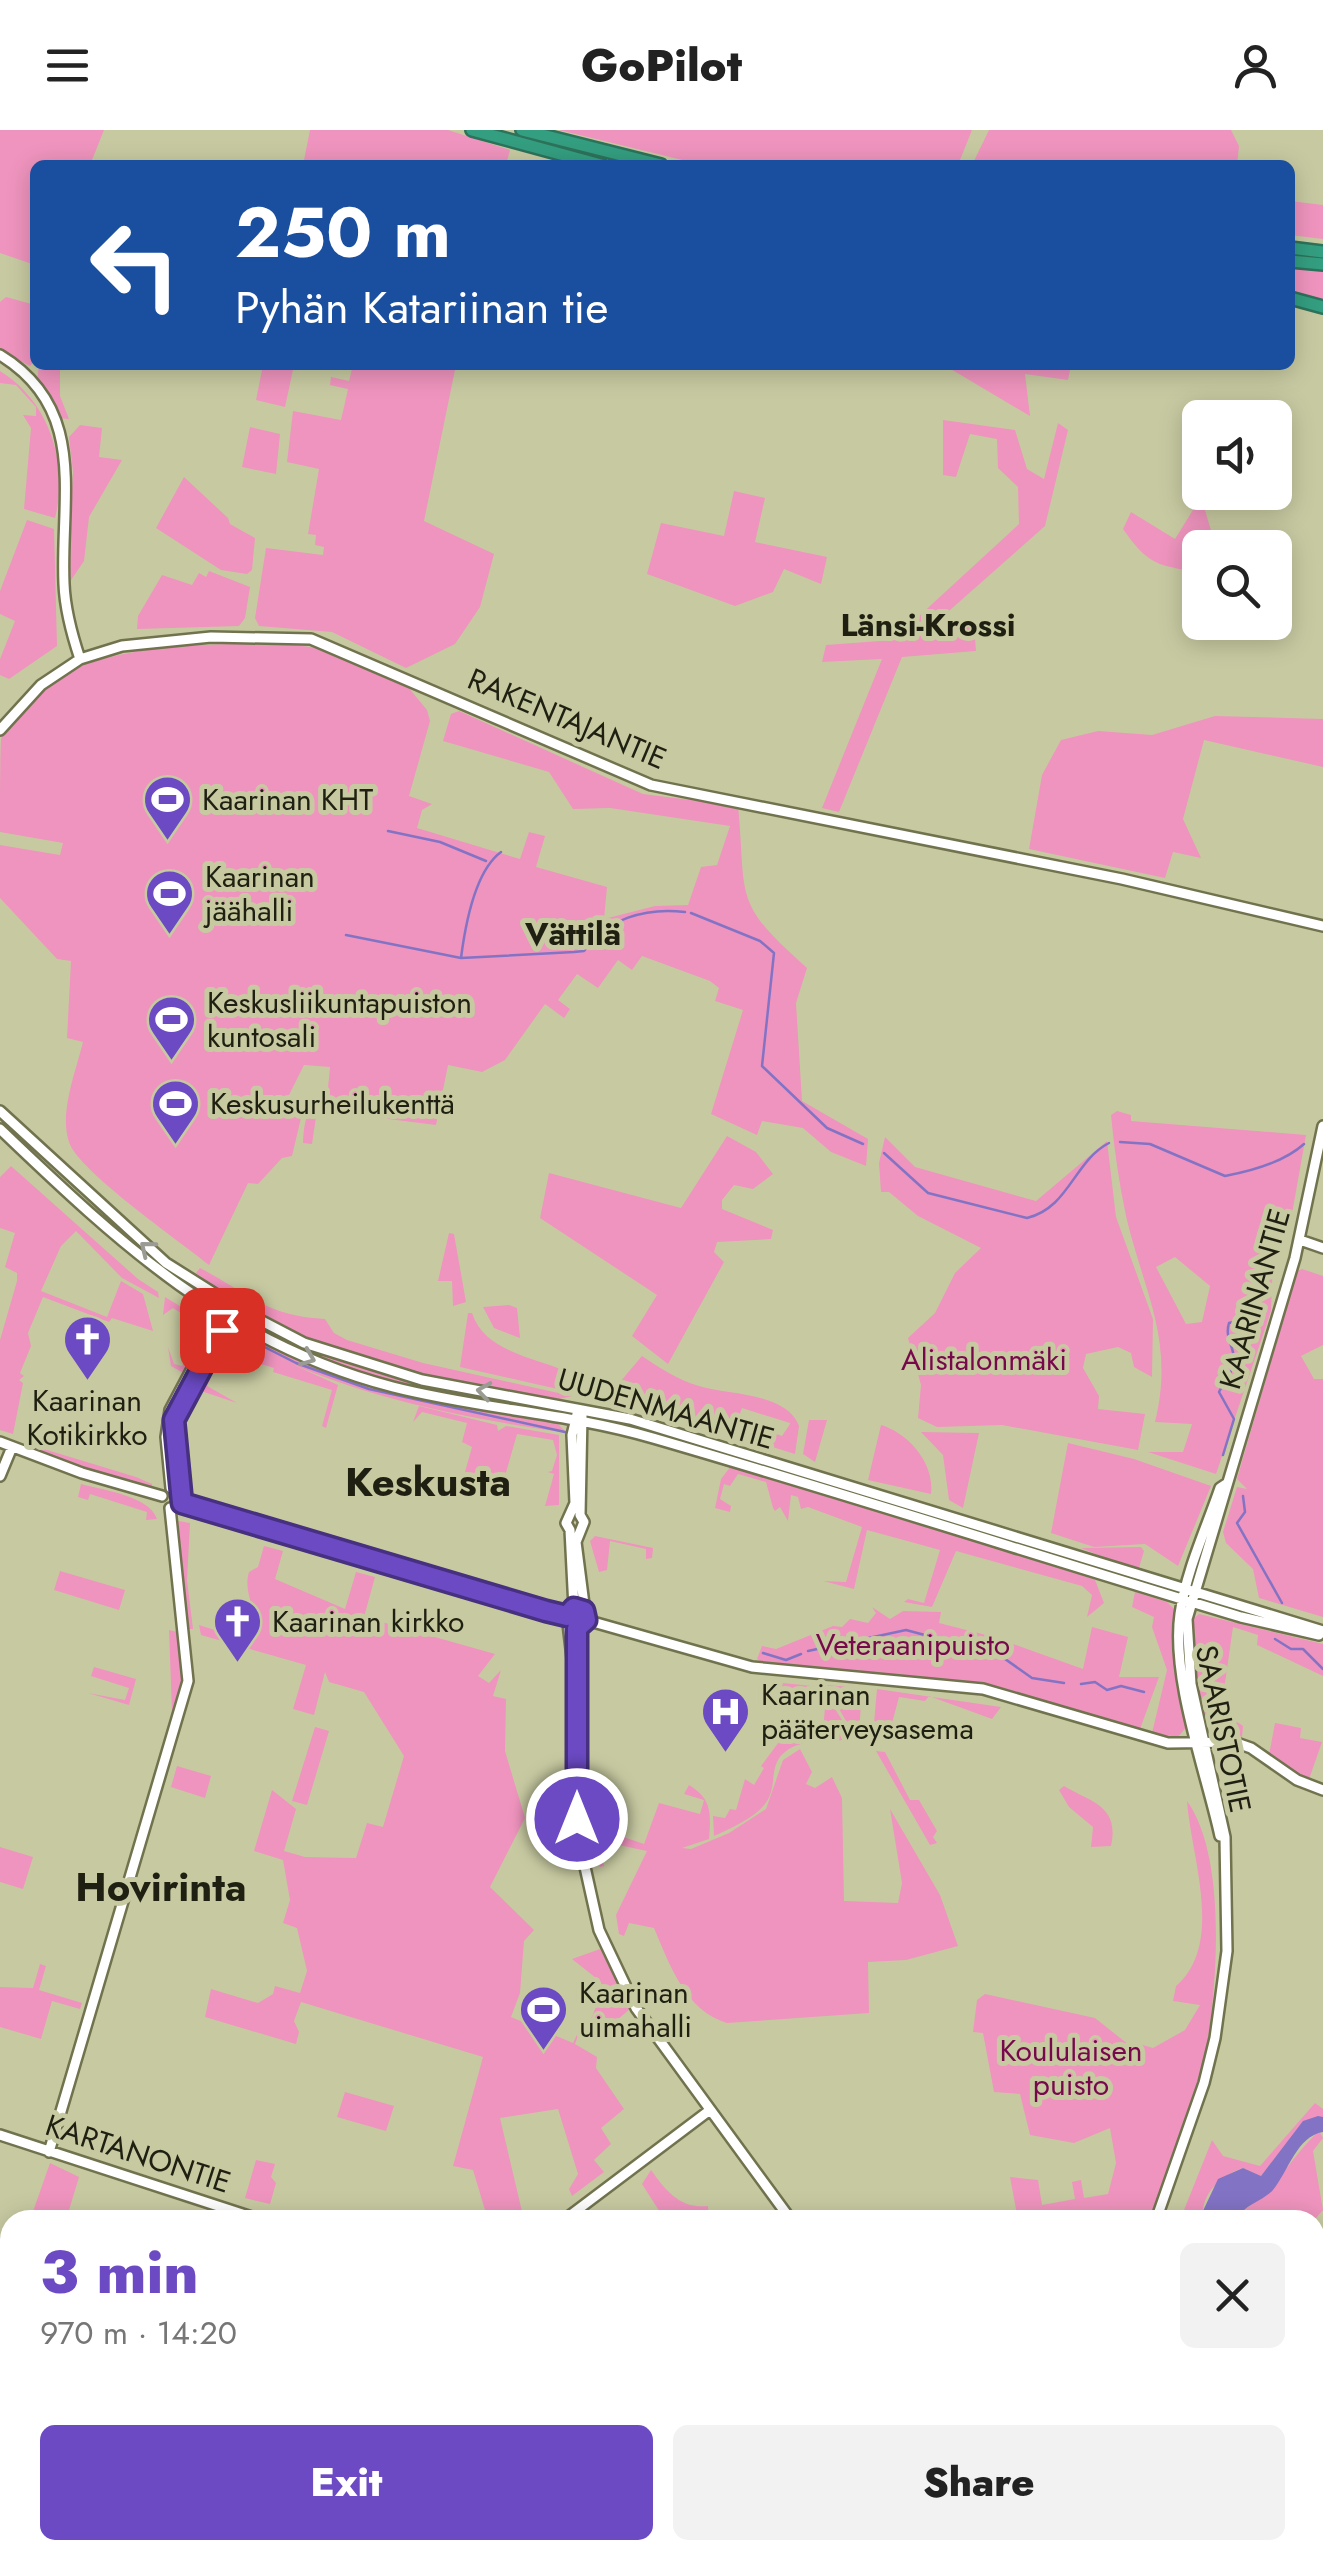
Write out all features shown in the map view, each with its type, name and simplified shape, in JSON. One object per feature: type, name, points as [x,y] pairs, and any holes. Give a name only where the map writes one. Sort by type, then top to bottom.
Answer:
[{"type":"highway","points":[[472,130],[583,160]]},
{"type":"highway","points":[[522,130],[641,160]]},
{"type":"highway","points":[[1295,249],[1323,252]]},
{"type":"highway","points":[[1295,261],[1323,264]]},
{"type":"highway","points":[[1295,299],[1323,307]]},
{"type":"main road","points":[[0,355],[34,382],[60,428],[66,470],[64,593],[80,659]]},
{"type":"main road","name":"RAKENTAJANTIE","points":[[0,730],[41,685],[80,659],[155,640],[311,640],[651,785],[1122,880],[1323,926]]},
{"type":"main road","name":"UUDENMAANTIE","points":[[0,1111],[135,1238],[231,1305],[304,1343],[399,1374],[580,1407],[1188,1596]]},
{"type":"main road","name":"KAARINANTIE","points":[[1188,1596],[1300,1240],[1323,1126]]},
{"type":"main road","name":"UUDENMAANTIE","points":[[0,1129],[126,1248],[225,1317],[300,1356],[365,1379],[436,1397],[579,1420],[1323,1634]]},
{"type":"main road","points":[[1300,1240],[1323,1248]]},
{"type":"main road","points":[[182,1503],[175,1489],[166,1436],[170,1410],[231,1305]]},
{"type":"main road","points":[[580,1407],[577,1514],[584,1524],[574,1531],[578,1831],[599,1930],[636,2008],[784,2210]]},
{"type":"main road","points":[[0,1442],[162,1496],[170,1508],[188,1681],[49,2152]]},
{"type":"main road","points":[[0,1476],[12,1446]]},
{"type":"main road","points":[[162,1496],[175,1489]]},
{"type":"main road","points":[[170,1508],[182,1503],[752,1666],[983,1689],[1168,1742],[1246,1746],[1297,1780],[1323,1790]]},
{"type":"main road","name":"SAARISTOTIE","points":[[1159,2210],[1216,2038],[1228,1952],[1221,1804],[1179,1657],[1188,1596]]},
{"type":"main road","points":[[577,2210],[710,2110]]},
{"type":"main road","name":"KARTANONTIE","points":[[0,2135],[230,2210]]},
{"type":"green space","points":[[0,130],[104,130],[92,160],[30,160],[30,263],[0,253]]},
{"type":"green space","points":[[310,130],[448,130],[510,150],[507,160],[304,160]]},
{"type":"green space","points":[[559,130],[972,130],[960,160],[682,160]]},
{"type":"green space","points":[[989,130],[1231,130],[1239,146],[1238,160],[974,160]]},
{"type":"green space","points":[[1295,202],[1323,205],[1323,239],[1295,236]]},
{"type":"green space","points":[[1295,267],[1323,270],[1323,303],[1295,297]]},
{"type":"green space","points":[[6,297],[30,304],[30,366],[0,351],[0,302]]},
{"type":"green space","points":[[38,370],[60,370],[60,396],[69,419],[60,418],[37,381]]},
{"type":"green space","points":[[262,370],[293,370],[285,407],[256,400]]},
{"type":"green space","points":[[352,370],[455,370],[424,521],[494,554],[480,607],[455,644],[406,668],[332,632],[259,626],[255,618],[266,548],[323,555],[324,547],[315,545],[316,535],[308,534],[319,469],[287,462],[293,411],[341,420],[348,389],[330,385],[331,377],[349,381]]},
{"type":"green space","points":[[952,370],[1070,370],[1068,380],[1025,374],[1030,416]]},
{"type":"green space","points":[[0,371],[17,384],[31,399],[43,416],[51,435],[59,476],[55,518],[24,509],[31,428],[23,415],[36,416],[36,407],[16,385],[0,383]]},
{"type":"green space","points":[[943,420],[1015,430],[1027,469],[1044,479],[1058,423],[1068,430],[1045,526],[941,618],[949,628],[974,626],[976,651],[902,657],[839,812],[822,808],[882,659],[822,662],[826,645],[893,640],[1019,524],[1018,487],[998,468],[997,439],[970,434],[956,477],[943,475]]},
{"type":"green space","points":[[80,425],[102,428],[99,457],[122,460],[89,517],[84,561],[67,586],[73,472],[69,437]]},
{"type":"green space","points":[[250,427],[280,434],[276,474],[242,467]]},
{"type":"green space","points":[[184,477],[230,524],[255,538],[252,570],[247,574],[221,570],[156,528]]},
{"type":"green space","points":[[734,491],[765,498],[755,542],[827,557],[821,584],[784,569],[773,592],[735,606],[647,574],[661,523],[724,536]]},
{"type":"green space","points":[[1193,510],[1205,510],[1211,530],[1182,530],[1182,569],[1147,557],[1123,529],[1131,512],[1175,539]]},
{"type":"green space","points":[[27,520],[54,529],[57,646],[9,679],[0,675],[0,659],[15,621],[0,614],[0,591]]},
{"type":"green space","points":[[209,571],[250,587],[245,618],[239,626],[137,629],[138,616],[162,575],[192,585],[199,573],[206,577]]},
{"type":"green space","points":[[279,643],[326,649],[408,687],[427,710],[430,721],[409,796],[432,804],[422,810],[417,828],[520,859],[529,832],[545,836],[536,867],[607,887],[604,919],[655,906],[688,905],[701,867],[717,865],[730,826],[610,808],[573,809],[549,772],[443,741],[451,714],[459,711],[643,794],[738,806],[747,896],[765,927],[807,968],[796,1003],[802,1101],[868,1139],[866,1166],[831,1152],[803,1128],[762,1121],[757,1135],[711,1114],[743,1010],[715,1001],[719,988],[710,981],[642,956],[632,970],[618,960],[598,988],[577,974],[558,1000],[570,1009],[564,1018],[545,1004],[505,1060],[482,1072],[448,1065],[436,1125],[317,1110],[312,1144],[303,1143],[308,1112],[328,1088],[330,1067],[304,1065],[285,1103],[305,1101],[292,1156],[282,1158],[258,1184],[248,1183],[209,1265],[110,1188],[76,1155],[66,1131],[70,1092],[83,1042],[67,1038],[71,961],[57,959],[0,898],[0,845],[60,855],[63,843],[0,832],[1,739],[21,706],[50,682],[84,665],[164,648]]},
{"type":"green space","points":[[1215,716],[1323,719],[1323,767],[1204,740],[1183,819],[1201,858],[1173,852],[1165,878],[1029,849],[1042,775],[1061,740],[1098,731],[1152,735]]},
{"type":"green space","points":[[1117,1111],[1131,1115],[1131,1121],[1306,1135],[1290,1225],[1273,1260],[1271,1311],[1216,1474],[1148,1452],[1183,1452],[1192,1424],[1155,1422],[1160,1393],[1159,1341],[1126,1216],[1111,1115]],"holes":[[[1175,1257],[1210,1286],[1202,1322],[1186,1324],[1156,1267]]]},
{"type":"green space","points":[[727,1136],[756,1152],[773,1174],[753,1189],[734,1185],[722,1200],[722,1209],[773,1230],[771,1239],[717,1242],[714,1252],[724,1262],[668,1364],[632,1336],[657,1295],[540,1218],[549,1173],[681,1208]]},
{"type":"green space","name":"Alistalonmäki","points":[[885,1137],[915,1167],[1036,1201],[1107,1141],[1116,1217],[1153,1319],[1152,1377],[1134,1367],[1131,1353],[1118,1347],[1086,1354],[1083,1368],[1099,1396],[1098,1409],[1145,1414],[1138,1450],[1002,1425],[937,1427],[918,1418],[921,1385],[908,1338],[935,1313],[955,1273],[981,1248],[918,1216],[889,1192],[881,1192],[879,1163]]},
{"type":"green space","points":[[11,1166],[138,1279],[158,1292],[159,1298],[122,1278],[76,1231],[61,1246],[41,1291],[107,1317],[121,1281],[143,1294],[153,1331],[112,1318],[109,1322],[43,1297],[28,1333],[31,1346],[20,1373],[24,1376],[19,1380],[23,1383],[13,1434],[0,1430],[0,1340],[17,1281],[17,1273],[5,1267],[15,1233],[0,1228],[0,1177]]},
{"type":"green space","points":[[449,1233],[454,1234],[466,1302],[453,1306],[452,1281],[438,1281]]},
{"type":"green space","points":[[200,1268],[272,1308],[325,1319],[334,1333],[347,1340],[423,1363],[572,1396],[559,1399],[480,1386],[402,1369],[326,1346],[237,1304],[196,1273]]},
{"type":"green space","points":[[1297,1271],[1323,1276],[1323,1345],[1301,1356],[1314,1379],[1323,1379],[1323,1617],[1259,1598],[1253,1569],[1226,1543],[1223,1532],[1237,1487],[1247,1489],[1237,1479]]},
{"type":"green space","points":[[165,1297],[211,1325],[185,1374],[171,1366],[168,1347],[174,1364],[182,1366],[200,1333],[195,1322],[173,1308],[163,1315]]},
{"type":"green space","points":[[483,1307],[517,1308],[520,1338],[494,1328]]},
{"type":"green space","points":[[468,1313],[500,1345],[570,1373],[577,1384],[575,1393],[460,1367]]},
{"type":"green space","points":[[233,1316],[294,1345],[369,1369],[499,1398],[499,1402],[395,1384],[328,1361],[296,1347]]},
{"type":"green space","points":[[240,1331],[360,1381],[557,1423],[567,1433],[436,1409],[350,1386],[267,1353],[228,1332]]},
{"type":"green space","points":[[223,1333],[338,1385],[326,1428],[322,1426],[332,1390],[221,1352],[207,1386],[237,1403],[201,1391],[196,1380]]},
{"type":"green space","points":[[642,1356],[691,1383],[782,1407],[799,1426],[795,1454],[608,1396]],"holes":[[[742,1408],[790,1423],[782,1436],[738,1419]]]},
{"type":"green space","points":[[419,1406],[497,1425],[498,1431],[506,1426],[559,1435],[559,1505],[545,1506],[554,1474],[548,1472],[552,1471],[557,1455],[553,1440],[517,1434],[501,1490],[463,1479],[472,1447],[462,1442],[467,1423],[422,1412],[413,1422]]},
{"type":"green space","points":[[809,1420],[827,1420],[815,1462],[803,1454]]},
{"type":"green space","points":[[881,1425],[901,1435],[918,1451],[929,1471],[931,1494],[868,1480]]},
{"type":"green space","points":[[921,1432],[979,1433],[963,1508],[949,1500],[943,1455]]},
{"type":"green space","points":[[1068,1443],[1134,1459],[1211,1486],[1178,1566],[1145,1544],[1094,1547],[1051,1533]]},
{"type":"green space","points":[[28,1447],[136,1477],[152,1484],[152,1489],[85,1472]]},
{"type":"green space","points":[[731,1466],[1064,1568],[1095,1580],[1104,1603],[1087,1617],[1092,1595],[1082,1586],[956,1551],[932,1607],[904,1602],[908,1599],[924,1603],[940,1550],[867,1530],[854,1589],[823,1581],[846,1582],[862,1527],[808,1507],[801,1509],[798,1497],[791,1495],[788,1521],[780,1507],[775,1511],[773,1508],[766,1482],[738,1474],[730,1486],[724,1484],[720,1499],[731,1506],[730,1512],[715,1508],[721,1479]]},
{"type":"green space","points":[[81,1484],[136,1499],[153,1511],[157,1519],[146,1520],[147,1512],[90,1494],[88,1500],[78,1497]]},
{"type":"green space","points":[[173,1520],[190,1523],[187,1580],[193,1629],[188,1629]]},
{"type":"green space","points":[[595,1536],[653,1548],[652,1558],[646,1559],[646,1549],[610,1541],[607,1570],[599,1572],[590,1541]]},
{"type":"green space","points":[[264,1546],[283,1551],[275,1579],[345,1609],[356,1572],[375,1577],[364,1617],[495,1654],[478,1676],[489,1683],[501,1670],[493,1696],[506,1699],[505,1751],[525,1818],[490,1887],[534,1930],[524,1941],[520,1993],[511,2017],[573,2043],[583,2022],[575,2044],[597,2057],[596,2068],[624,2109],[601,2128],[611,2144],[594,2160],[604,2172],[572,2196],[569,2189],[578,2174],[558,2109],[500,2118],[522,2210],[485,2210],[473,2170],[453,2166],[483,2057],[301,2002],[294,2021],[299,2032],[296,2044],[205,2017],[211,1989],[258,2003],[273,1994],[275,1986],[300,1993],[307,1971],[297,1928],[283,1923],[290,1900],[283,1860],[254,1851],[272,1790],[296,1809],[284,1851],[305,1857],[356,1858],[367,1823],[383,1827],[404,1756],[364,1692],[329,1682],[325,1672],[314,1715],[293,1709],[306,1665],[201,1635],[199,1625],[243,1639],[254,1633],[247,1580],[249,1572],[258,1567]]},
{"type":"green space","points":[[1141,1547],[1144,1551],[1138,1571],[1081,1548]]},
{"type":"green space","points":[[60,1571],[125,1590],[119,1610],[54,1590]]},
{"type":"green space","points":[[1135,1592],[1167,1602],[1175,1610],[1176,1672],[1188,1725],[1178,1737],[1152,1733],[1167,1670],[1152,1627],[1154,1617],[1132,1607]]},
{"type":"green space","name":"Veteraanipuisto","points":[[872,1607],[890,1619],[903,1611],[941,1612],[939,1623],[994,1637],[1083,1669],[1092,1627],[1128,1637],[1119,1677],[1159,1677],[1140,1729],[1035,1699],[939,1681],[766,1666],[757,1659],[762,1646],[776,1649],[833,1626],[842,1627],[850,1619],[868,1623],[876,1613]]},
{"type":"green space","points":[[1199,1614],[1323,1644],[1323,1676],[1257,1645],[1258,1635],[1233,1627],[1221,1711],[1243,1726],[1242,1737],[1215,1733],[1202,1712],[1192,1662],[1193,1619]]},
{"type":"green space","points":[[169,1630],[182,1633],[184,1676],[177,1713],[172,1712]]},
{"type":"green space","points":[[94,1667],[136,1679],[129,1705],[88,1693],[125,1700],[129,1688],[91,1676]]},
{"type":"green space","points":[[783,1683],[821,1687],[853,1737],[792,1747],[775,1767],[772,1789],[761,1809],[714,1836],[713,1816],[725,1818],[730,1809],[736,1810],[745,1779],[754,1785],[764,1768],[761,1766],[781,1739],[796,1740],[798,1734],[806,1736],[812,1730],[823,1732],[825,1707],[780,1698],[776,1702]]},
{"type":"green space","points":[[826,1685],[862,1688],[859,1734],[853,1734]]},
{"type":"green space","points":[[877,1689],[929,1696],[925,1701],[899,1697],[888,1738],[874,1723]]},
{"type":"green space","points":[[931,1697],[1001,1707],[992,1719]]},
{"type":"green space","points":[[1275,1723],[1301,1728],[1300,1738],[1322,1742],[1308,1782],[1269,1755]]},
{"type":"green space","points":[[315,1727],[329,1731],[307,1805],[292,1801]]},
{"type":"green space","points":[[800,1749],[812,1772],[806,1784],[815,1788],[832,1777],[842,1798],[844,1901],[898,1903],[902,1883],[890,1809],[940,1895],[958,1946],[906,1960],[868,1962],[869,2013],[727,2023],[690,1998],[673,1972],[654,1928],[629,1923],[624,1936],[619,1934],[616,1915],[647,1851],[600,1841],[604,1866],[600,1867],[588,1825],[644,1844],[659,1803],[700,1814],[704,1800],[684,1794],[689,1785],[706,1801],[710,1822],[709,1839],[682,1848],[691,1849],[729,1833],[766,1809],[783,1760]]},
{"type":"green space","points":[[876,1751],[885,1752],[910,1800],[919,1800],[937,1831],[933,1837],[937,1843],[930,1845]]},
{"type":"green space","points":[[177,1766],[211,1776],[205,1798],[171,1787]]},
{"type":"green space","points":[[1064,1786],[1107,1813],[1113,1832],[1111,1846],[1091,1847],[1093,1827],[1069,1807],[1059,1790]]},
{"type":"green space","name":"Koululaisen puisto","points":[[1187,1801],[1201,1829],[1210,1863],[1215,1903],[1214,1987],[1196,2096],[1158,2210],[1016,2210],[1010,2177],[1038,2180],[1042,2205],[1075,2199],[1072,2182],[1081,2180],[1084,2198],[1108,2194],[1116,2163],[1110,2128],[1074,2143],[1030,2135],[1020,2094],[994,2092],[983,2033],[973,2032],[977,2000],[985,1994],[1095,2018],[1134,2049],[1139,2044],[1153,2048],[1185,2030],[1200,2005],[1173,2001],[1176,1986],[1191,1968],[1199,1947],[1201,1898]]},
{"type":"green space","points":[[0,1847],[33,1857],[23,1889],[0,1882]]},
{"type":"green space","points":[[600,1949],[631,2008],[609,2027],[591,2019],[602,1992],[601,1982],[572,1959]]},
{"type":"green space","points":[[40,1964],[46,1966],[39,1990],[82,2003],[80,2009],[52,2001],[41,2039],[0,2027],[0,1987],[33,1988]]},
{"type":"green space","points":[[345,2092],[394,2106],[386,2131],[337,2117]]},
{"type":"green space","points":[[1315,2103],[1323,2109],[1323,2117],[1301,2125],[1261,2176],[1243,2168],[1235,2171],[1213,2188],[1203,2210],[1184,2210],[1212,2140],[1223,2156],[1260,2166]]},
{"type":"green space","points":[[1319,2131],[1323,2138],[1313,2151],[1323,2210],[1243,2210],[1274,2185]]},
{"type":"green space","points":[[256,2160],[275,2164],[271,2177],[276,2183],[270,2204],[245,2198]]},
{"type":"green space","points":[[50,2163],[79,2177],[69,2210],[34,2210]]},
{"type":"green space","points":[[651,2170],[682,2201],[708,2206],[708,2210],[659,2210],[642,2184]]},
{"type":"shaded area","points":[[1323,2117],[1323,2132],[1306,2140],[1269,2194],[1245,2210],[1203,2210],[1218,2179],[1243,2168],[1261,2176],[1303,2121]]},
{"type":"waterway","points":[[388,831],[440,842],[486,861]]},
{"type":"waterway","points":[[461,958],[478,886],[501,852]]},
{"type":"waterway","points":[[346,935],[461,958],[574,952],[584,951],[604,931],[628,918],[656,911],[685,912]]},
{"type":"waterway","points":[[691,913],[760,941],[774,953],[762,1066],[827,1128],[863,1144]]},
{"type":"waterway","points":[[1120,1142],[1150,1144],[1225,1176],[1268,1164],[1304,1144]]},
{"type":"waterway","points":[[884,1153],[928,1193],[1027,1218],[1053,1205],[1087,1161],[1109,1143]]},
{"type":"waterway","points":[[1223,1455],[1234,1419],[1219,1392],[1234,1363],[1229,1323],[1250,1318],[1266,1278]]},
{"type":"waterway","points":[[233,1331],[296,1363],[369,1389],[565,1432]]},
{"type":"waterway","points":[[585,1490],[585,1499]]},
{"type":"waterway","points":[[1243,1496],[1245,1512],[1237,1523],[1282,1603]]},
{"type":"waterway","points":[[808,1651],[906,1630],[951,1642],[981,1642],[1032,1678],[1064,1683]]},
{"type":"waterway","points":[[1275,1639],[1291,1649],[1303,1649],[1323,1669]]},
{"type":"waterway","points":[[763,1653],[786,1660],[801,1654]]},
{"type":"waterway","points":[[1081,1684],[1095,1682],[1107,1690],[1121,1686],[1144,1692]]},
{"type":"place","name":"Kaarinan KHT","points":[[167,842]]},
{"type":"place","name":"Kaarinan jäähalli","points":[[170,936]]},
{"type":"place","name":"Keskusliikuntapuiston kuntosali","points":[[172,1062]]},
{"type":"place","name":"Keskusurheilukenttä","points":[[175,1146]]},
{"type":"place","name":"Kaarinan Kotikirkko","points":[[87,1382]]},
{"type":"place","name":"Kaarinan kirkko","points":[[237,1664]]},
{"type":"place","name":"Kaarinan pääterveysasema","points":[[726,1754]]},
{"type":"place","name":"Kaarinan uimahalli","points":[[544,2052]]},
{"type":"district","name":"Länsi-Krossi","points":[[928,625]]},
{"type":"district","name":"Vättilä","points":[[573,934]]},
{"type":"district","name":"Keskusta","points":[[428,1482]]},
{"type":"district","name":"Hovirinta","points":[[161,1887]]},
{"type":"route","points":[[222,1330],[181,1400],[174,1420],[182,1503],[546,1611],[567,1616],[574,1608],[584,1611],[586,1620],[577,1628],[576,1637],[580,1683],[577,1819]]}]
